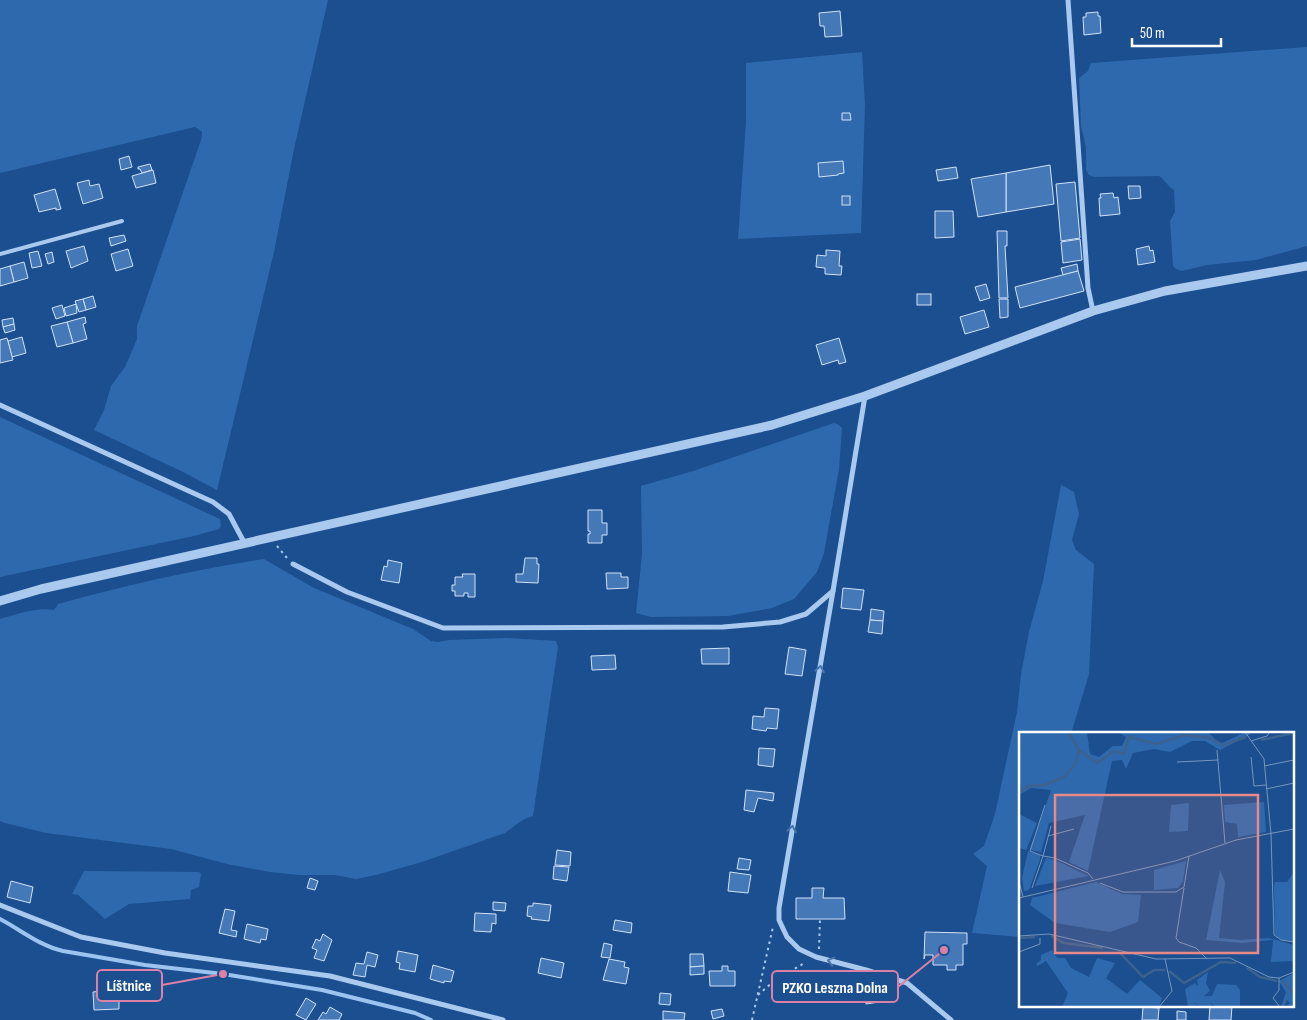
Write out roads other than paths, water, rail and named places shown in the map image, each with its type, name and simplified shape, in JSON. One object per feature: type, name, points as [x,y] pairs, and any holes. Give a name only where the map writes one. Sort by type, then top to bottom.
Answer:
[{"type":"street","points":[[1068,0],[1088,288],[1093,311]]},
{"type":"street","points":[[0,601],[41,589],[271,539],[772,425],[864,396],[1093,311],[1165,291],[1307,266]]},
{"type":"street","points":[[864,396],[779,908],[779,920],[787,937],[799,949],[816,957],[866,970],[906,984],[951,1020]]},
{"type":"street","points":[[0,405],[213,502],[229,514],[245,544]]},
{"type":"street","points":[[293,564],[347,592],[443,628],[713,628],[742,626],[780,622],[806,614],[833,591]]},
{"type":"street","points":[[0,906],[81,937],[165,953],[277,967],[330,976],[503,1020]]},
{"type":"lane","points":[[0,254],[122,221]]},
{"type":"waterway","points":[[0,919],[38,942],[63,951],[145,965],[223,974],[322,990],[415,1013],[431,1020]]},
{"type":"place","name":"PZKO Leszna Dolna","points":[[944,950]]},
{"type":"place","name":"Líštnice","points":[[223,974]]}]
